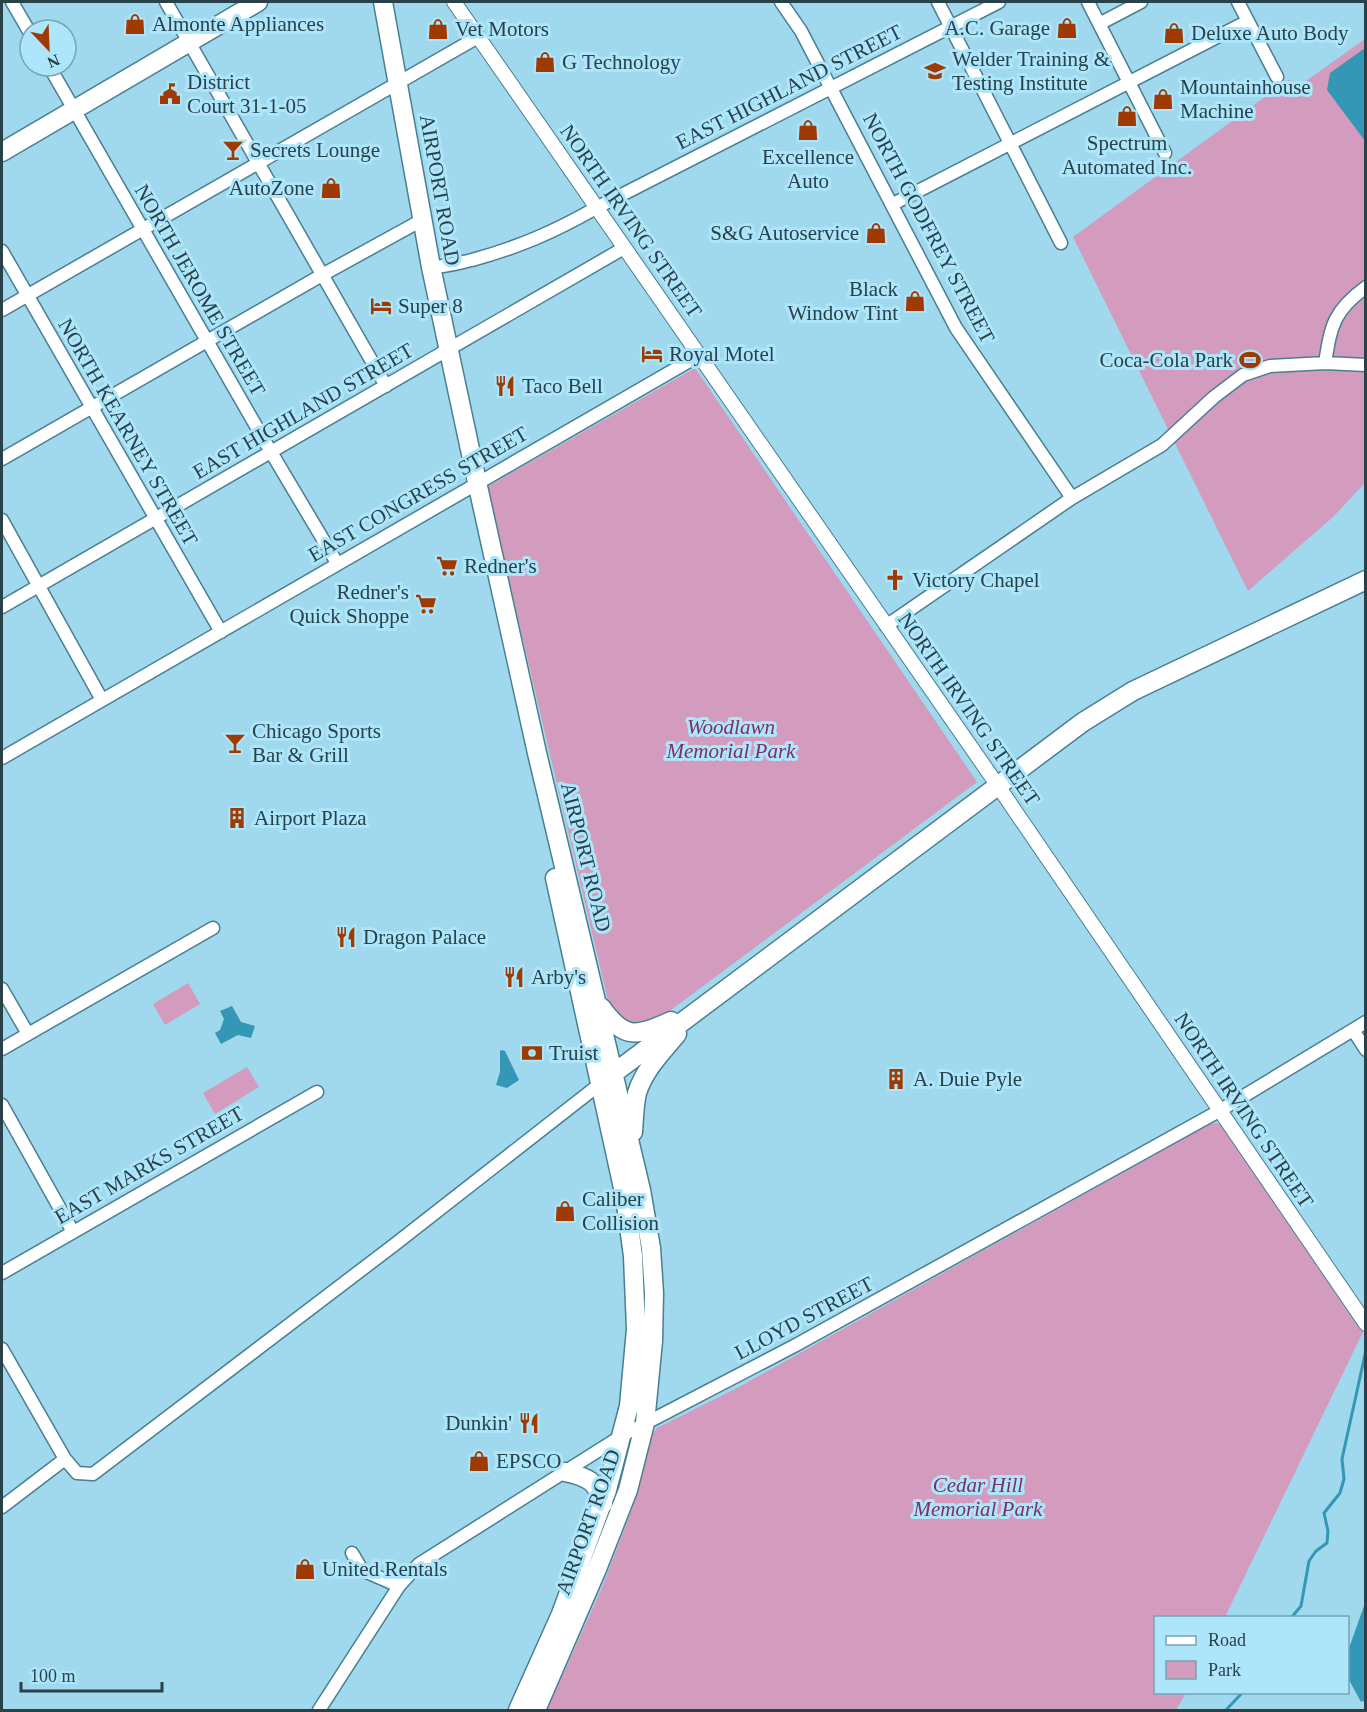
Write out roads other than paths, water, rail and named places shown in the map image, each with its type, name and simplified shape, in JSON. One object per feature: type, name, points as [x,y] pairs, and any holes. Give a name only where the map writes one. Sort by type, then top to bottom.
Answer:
[{"type":"main road","points":[[2,152],[258,2]]},
{"type":"main road","name":"AIRPORT ROAD","points":[[373,2],[393,87],[444,353],[473,486],[606,1079],[632,1149],[642,1190],[651,1248],[654,1293],[645,1423],[628,1490],[597,1569],[536,1710]]},
{"type":"main road","name":"AIRPORT ROAD","points":[[383,2],[393,87]]},
{"type":"main road","name":"AIRPORT ROAD","points":[[418,222],[431,267],[444,353]]},
{"type":"main road","name":"AIRPORT ROAD","points":[[473,486],[597,1002],[606,1079],[627,1208],[635,1284],[634,1367],[623,1435],[603,1504],[561,1614],[518,1710]]},
{"type":"main road","points":[[606,1079],[1083,722],[1133,691],[1365,580]]},
{"type":"main road","points":[[597,1002],[617,1028],[634,1033],[647,1031],[695,1012]]},
{"type":"main road","points":[[632,1149],[635,1102],[639,1089],[653,1064],[695,1012]]},
{"type":"main road","points":[[565,1472],[580,1475],[595,1485],[603,1504]]},
{"type":"street","points":[[12,2],[21,18]]},
{"type":"street","points":[[166,2],[260,162],[386,386]]},
{"type":"street","name":"NORTH IRVING STREET","points":[[454,2],[998,786],[1365,1324]]},
{"type":"street","name":"NORTH GODFREY STREET","points":[[782,2],[799,27],[956,328],[1072,498]]},
{"type":"street","points":[[938,2],[1061,243]]},
{"type":"street","name":"EAST HIGHLAND STREET","points":[[431,267],[442,267],[522,246],[999,2]]},
{"type":"street","points":[[1088,2],[1165,153]]},
{"type":"street","points":[[1099,24],[1142,2]]},
{"type":"street","points":[[1238,2],[1277,77]]},
{"type":"street","points":[[893,204],[1248,21]]},
{"type":"street","points":[[2,310],[478,37]]},
{"type":"street","name":"NORTH JEROME STREET","points":[[56,78],[337,563]]},
{"type":"street","points":[[2,459],[418,222]]},
{"type":"street","name":"EAST HIGHLAND STREET","points":[[2,607],[624,248]]},
{"type":"street","name":"NORTH KEARNEY STREET","points":[[2,250],[221,632]]},
{"type":"street","points":[[1325,363],[1330,332],[1336,316],[1365,287]]},
{"type":"street","name":"EAST CONGRESS STREET","points":[[2,758],[698,356]]},
{"type":"street","points":[[886,626],[1072,498],[1162,445],[1214,397],[1244,375],[1270,366],[1325,363],[1365,365]]},
{"type":"street","points":[[2,520],[102,700]]},
{"type":"street","points":[[2,1049],[213,928]]},
{"type":"street","points":[[2,989],[28,1034]]},
{"type":"street","name":"LLOYD STREET","points":[[319,1710],[399,1587],[419,1564],[623,1435],[796,1346],[1219,1111],[1365,1022]]},
{"type":"street","points":[[1353,1030],[1365,1050]]},
{"type":"street","points":[[2,1349],[65,1459],[77,1473],[93,1474],[394,1245],[606,1079]]},
{"type":"street","name":"EAST MARKS STREET","points":[[2,1274],[317,1092]]},
{"type":"street","points":[[2,1105],[73,1232]]},
{"type":"street","points":[[2,1506],[65,1459]]},
{"type":"street","points":[[352,1553],[362,1570],[399,1587]]},
{"type":"water","points":[[1365,48],[1365,141],[1327,90],[1330,73]]},
{"type":"water","points":[[232,1006],[241,1022],[255,1026],[251,1038],[238,1035],[221,1044],[215,1033],[220,1030],[224,1019],[220,1011]]},
{"type":"water","points":[[500,1051],[505,1051],[519,1080],[507,1088],[496,1085],[500,1072]]},
{"type":"water","points":[[1365,1603],[1366,1700],[1361,1702],[1349,1680],[1349,1648]]},
{"type":"waterway","points":[[1293,1616],[1301,1606],[1309,1561],[1316,1551],[1327,1543],[1328,1531],[1324,1513],[1340,1493],[1344,1479],[1342,1459],[1366,1350]]},
{"type":"waterway","points":[[1226,1710],[1241,1694]]},
{"type":"place","name":"Almonte Appliances","points":[[135,24]]},
{"type":"place","name":"A.C. Garage","points":[[1067,28]]},
{"type":"place","name":"Vet Motors","points":[[438,29]]},
{"type":"place","name":"Deluxe Auto Body","points":[[1174,33]]},
{"type":"place","name":"G Technology","points":[[545,62]]},
{"type":"place","name":"Welder Training & Testing Institute","points":[[935,71]]},
{"type":"place","name":"District Court 31-1-05","points":[[170,94]]},
{"type":"place","name":"Mountainhouse Machine","points":[[1163,99]]},
{"type":"place","name":"Spectrum Automated Inc.","points":[[1127,116]]},
{"type":"place","name":"Excellence Auto","points":[[808,130]]},
{"type":"place","name":"Secrets Lounge","points":[[233,150]]},
{"type":"place","name":"AutoZone","points":[[331,188]]},
{"type":"place","name":"S&G Autoservice","points":[[876,233]]},
{"type":"place","name":"Black Window Tint","points":[[915,301]]},
{"type":"place","name":"Super 8","points":[[381,306]]},
{"type":"place","name":"Royal Motel","points":[[652,354]]},
{"type":"place","name":"Coca-Cola Park","points":[[1250,360]]},
{"type":"place","name":"Taco Bell","points":[[505,386]]},
{"type":"place","name":"Redner's","points":[[447,566]]},
{"type":"place","name":"Victory Chapel","points":[[895,580]]},
{"type":"place","name":"Redner's Quick Shoppe","points":[[426,604]]},
{"type":"place","name":"Chicago Sports Bar & Grill","points":[[235,743]]},
{"type":"place","name":"Airport Plaza","points":[[237,818]]},
{"type":"place","name":"Dragon Palace","points":[[346,937]]},
{"type":"place","name":"Arby's","points":[[514,977]]},
{"type":"place","name":"Truist","points":[[532,1053]]},
{"type":"place","name":"A. Duie Pyle","points":[[896,1079]]},
{"type":"place","name":"Caliber Collision","points":[[565,1211]]},
{"type":"place","name":"Dunkin'","points":[[529,1423]]},
{"type":"place","name":"EPSCO","points":[[479,1461]]},
{"type":"place","name":"United Rentals","points":[[305,1569]]},
{"type":"park label","name":"Woodlawn Memorial Park","points":[[731,739]]},
{"type":"park label","name":"Cedar Hill Memorial Park","points":[[978,1497]]}]
